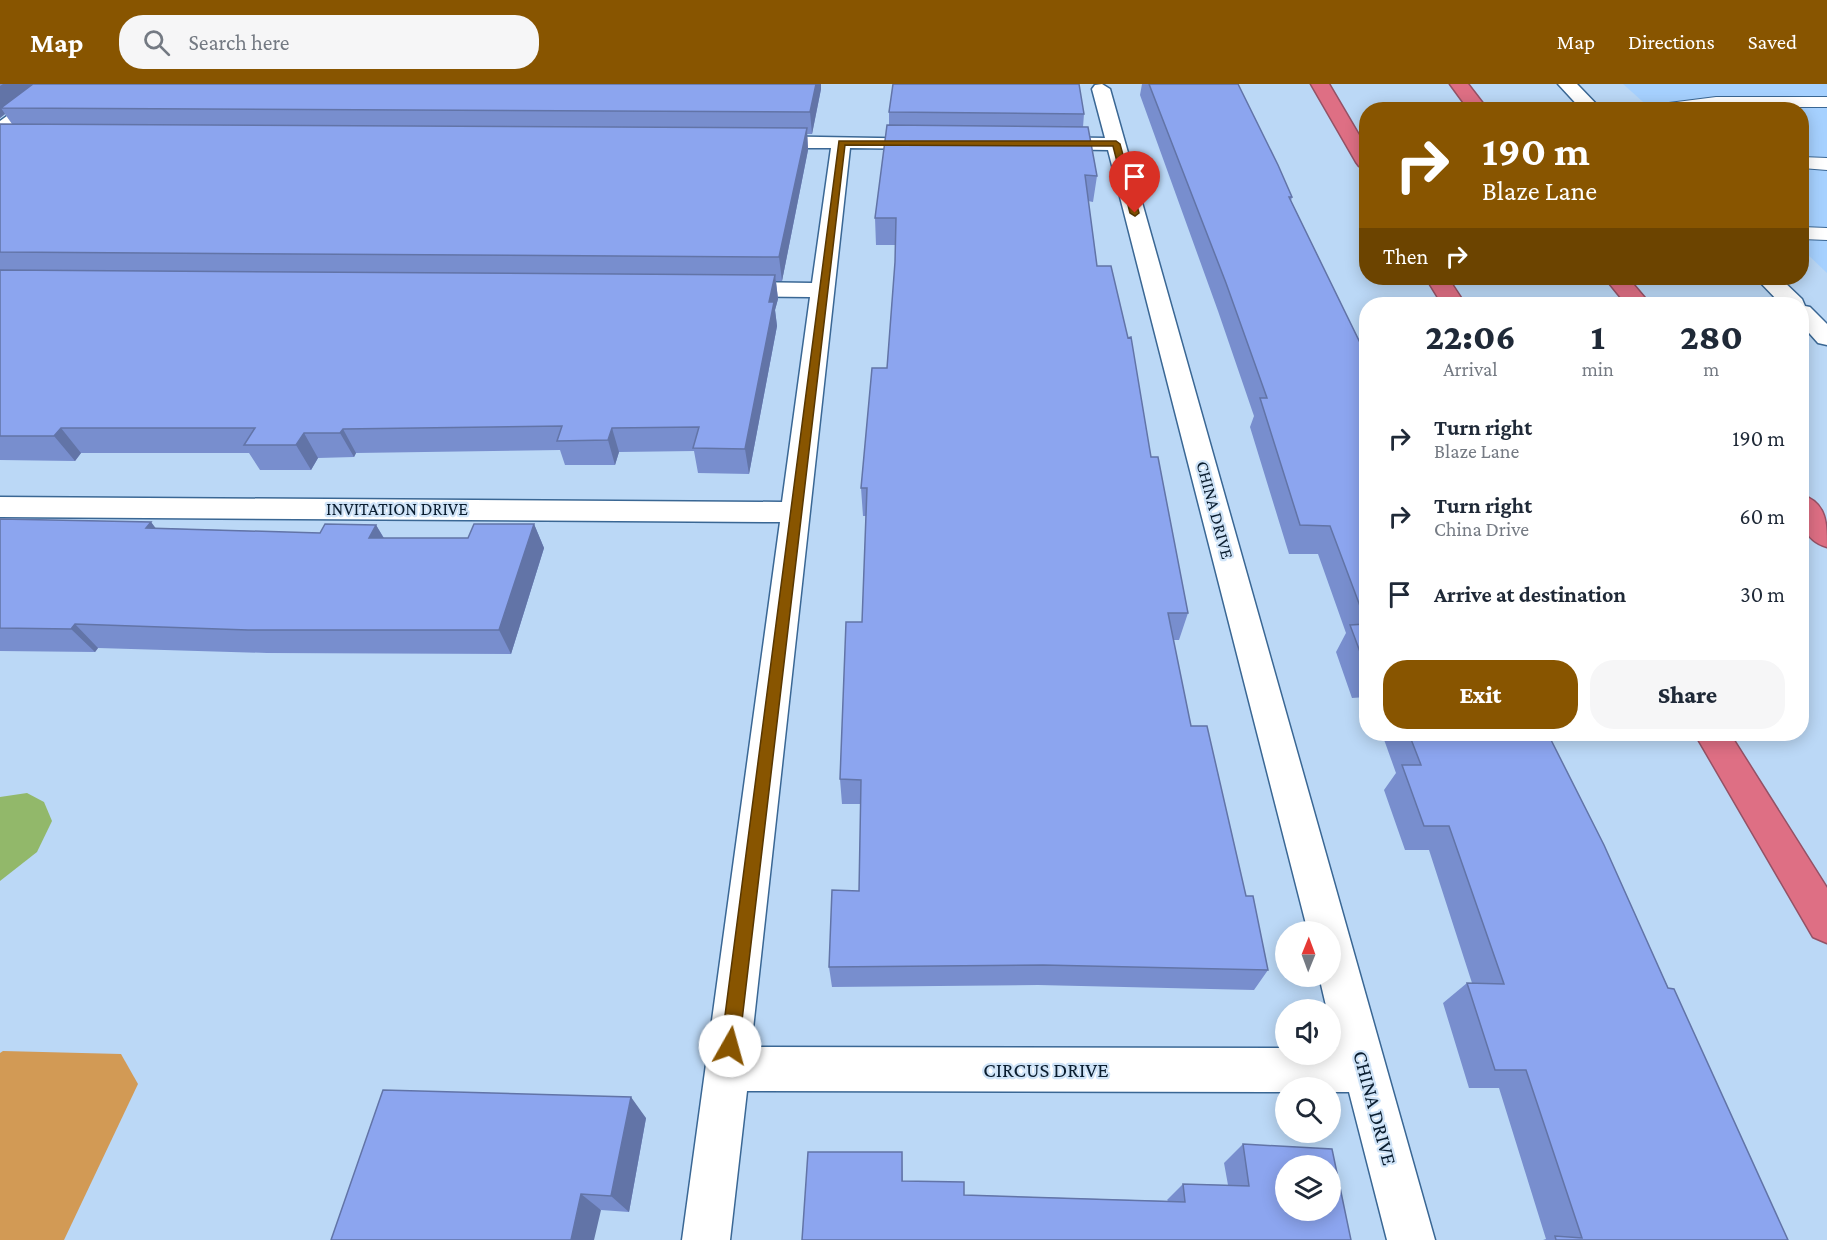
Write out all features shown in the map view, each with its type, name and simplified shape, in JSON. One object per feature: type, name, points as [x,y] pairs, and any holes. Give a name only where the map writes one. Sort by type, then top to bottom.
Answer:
[{"type":"highway","points":[[1320,84],[1359,150]]},
{"type":"highway","points":[[1459,84],[1473,102]]},
{"type":"highway","points":[[1622,285],[1632,297]]},
{"type":"highway","points":[[1809,514],[1827,537]]},
{"type":"highway","points":[[1716,741],[1827,924]]},
{"type":"street","points":[[0,130],[62,84]]},
{"type":"street","points":[[1567,84],[1586,102]]},
{"type":"street","name":"CHINA DRIVE","points":[[1101,89],[1325,921]]},
{"type":"street","points":[[0,138],[24,138]]},
{"type":"street","points":[[747,142],[949,143]]},
{"type":"street","points":[[706,1240],[841,142]]},
{"type":"street","points":[[1032,143],[1116,144]]},
{"type":"street","points":[[1774,285],[1787,297]]},
{"type":"street","points":[[717,289],[824,290]]},
{"type":"street","points":[[1809,319],[1827,338]]},
{"type":"street","name":"INVITATION DRIVE","points":[[0,507],[795,512]]},
{"type":"street","name":"CHINA DRIVE","points":[[1341,982],[1411,1240]]},
{"type":"street","name":"CIRCUS DRIVE","points":[[727,1069],[1365,1070]]},
{"type":"lane","points":[[1716,102],[1827,102]]},
{"type":"lane","points":[[1809,111],[1827,111]]},
{"type":"lane","points":[[1809,148],[1827,148]]},
{"type":"lane","points":[[1809,164],[1827,164]]},
{"type":"lane","points":[[1809,233],[1827,234]]},
{"type":"shaded area","points":[[1623,84],[1827,84],[1827,273],[1809,256],[1809,102],[1643,102]]},
{"type":"shaded area","points":[[27,793],[44,802],[52,821],[37,852],[0,881],[0,797]]},
{"type":"shaded area","points":[[3,1051],[121,1054],[138,1084],[64,1240],[0,1240],[0,1053]]},
{"type":"building","points":[[33,84],[816,84],[810,112],[1,108]]},
{"type":"building","points":[[893,84],[1079,84],[1084,114],[889,112]]},
{"type":"building","points":[[1149,84],[1238,84],[1278,165],[1292,197],[1289,197],[1359,341],[1359,603],[1330,526],[1300,525],[1260,398],[1267,398],[1226,283]]},
{"type":"building","points":[[0,124],[807,128],[779,257],[0,252]]},
{"type":"building","points":[[887,125],[1088,127],[1097,176],[1085,175],[1097,266],[1111,266],[1128,338],[1131,337],[1151,457],[1158,457],[1188,613],[1168,613],[1191,726],[1207,726],[1246,896],[1253,896],[1268,970],[1043,965],[829,967],[832,890],[859,891],[861,780],[840,779],[846,622],[862,622],[867,488],[861,488],[872,368],[887,368],[895,262],[896,218],[875,218]]},
{"type":"building","points":[[0,270],[775,275],[769,302],[774,302],[745,449],[693,448],[699,427],[612,428],[608,440],[557,441],[562,426],[343,429],[340,433],[304,433],[296,445],[244,445],[255,428],[61,428],[54,436],[0,436]]},
{"type":"building","points":[[0,519],[151,522],[146,528],[320,533],[325,524],[376,525],[369,538],[468,538],[474,524],[534,524],[499,630],[248,630],[75,624],[71,629],[0,628]]},
{"type":"building","points":[[1359,624],[1359,649],[1350,625]]},
{"type":"building","points":[[1412,741],[1552,741],[1604,845],[1668,988],[1674,989],[1788,1240],[1556,1240],[1555,1236],[1582,1238],[1526,1070],[1495,1070],[1467,983],[1504,984],[1449,826],[1424,826],[1402,765],[1421,765]]},
{"type":"building","points":[[383,1090],[631,1097],[611,1196],[581,1194],[571,1240],[331,1240]]},
{"type":"building","points":[[1243,1144],[1332,1149],[1333,1155],[1275,1155],[1275,1221],[1341,1221],[1341,1192],[1351,1240],[802,1240],[808,1152],[902,1152],[902,1181],[964,1182],[964,1195],[1185,1202],[1183,1184],[1249,1186]]},
{"type":"route","points":[[730,1046],[841,142],[1116,144],[1135,213]]}]
